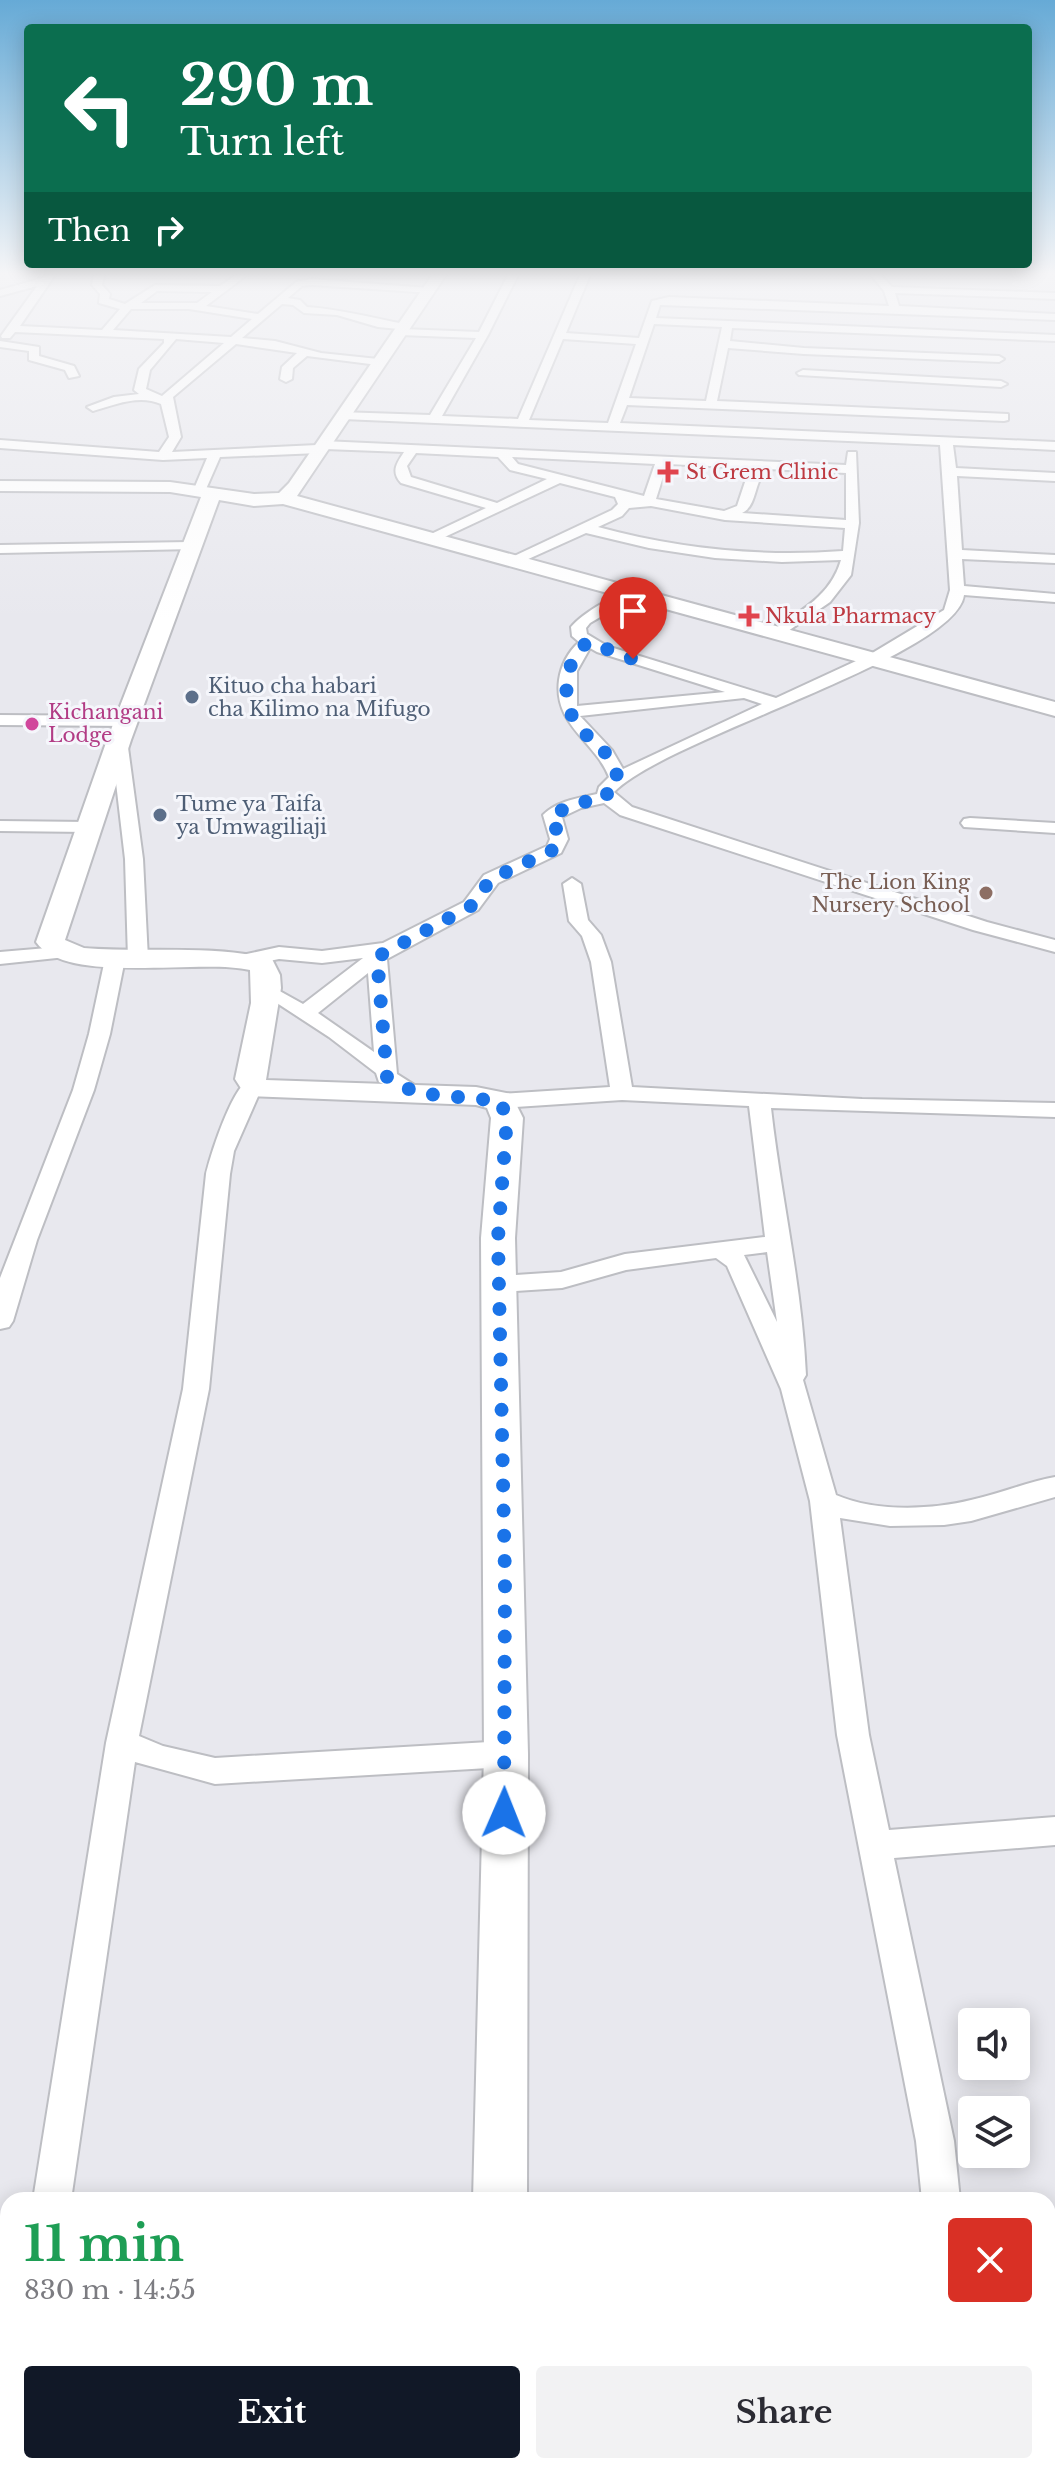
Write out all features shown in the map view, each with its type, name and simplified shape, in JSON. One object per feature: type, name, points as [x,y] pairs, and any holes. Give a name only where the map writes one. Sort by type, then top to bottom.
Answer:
[{"type":"street","points":[[141,390],[166,402]]},
{"type":"street","points":[[166,402],[179,390]]},
{"type":"street","points":[[284,498],[296,487],[359,390]]},
{"type":"street","points":[[434,419],[449,390]]},
{"type":"street","points":[[522,423],[537,390]]},
{"type":"street","points":[[613,427],[626,390]]},
{"type":"street","points":[[711,404],[714,390]]},
{"type":"street","points":[[622,401],[711,404],[798,390]]},
{"type":"street","points":[[809,390],[1003,400]]},
{"type":"street","points":[[809,390],[1003,400]]},
{"type":"street","points":[[1002,390],[1009,444]]},
{"type":"street","points":[[93,407],[118,399],[150,396]]},
{"type":"street","points":[[163,456],[175,437],[166,402]]},
{"type":"street","points":[[343,415],[1055,446]]},
{"type":"street","points":[[175,437],[272,442],[289,449]]},
{"type":"street","points":[[778,633],[838,586],[847,560],[852,437]]},
{"type":"street","points":[[59,953],[50,942],[88,827],[190,546],[206,491],[209,456],[193,440]]},
{"type":"street","points":[[607,797],[607,786],[618,778],[702,735],[873,659],[949,613],[957,594],[946,441]]},
{"type":"street","points":[[0,444],[163,456],[209,456],[321,447],[501,452],[852,469]]},
{"type":"street","points":[[412,449],[400,471],[406,480],[496,507]]},
{"type":"street","points":[[501,452],[514,467],[550,482],[572,484],[622,502],[755,519],[850,524]]},
{"type":"street","points":[[648,503],[663,459]]},
{"type":"street","points":[[736,463],[754,473]]},
{"type":"street","points":[[725,516],[738,512],[745,505],[754,473],[767,464]]},
{"type":"street","points":[[950,472],[1055,477]]},
{"type":"street","points":[[1038,476],[1055,484]]},
{"type":"street","points":[[434,538],[550,482]]},
{"type":"street","points":[[0,486],[206,491],[254,500],[284,498],[1055,709]]},
{"type":"street","points":[[515,561],[585,528],[622,502]]},
{"type":"street","points":[[745,505],[755,519]]},
{"type":"street","points":[[585,528],[656,546],[847,560]]},
{"type":"street","points":[[0,549],[190,546]]},
{"type":"street","points":[[954,554],[1055,559]]},
{"type":"street","points":[[634,593],[585,620],[578,627],[580,636],[588,642],[776,703]]},
{"type":"street","points":[[957,594],[995,593],[1055,598]]},
{"type":"street","points":[[588,642],[575,653],[568,669],[570,712],[580,728],[607,751],[618,778]]},
{"type":"street","points":[[570,712],[747,695]]},
{"type":"street","points":[[0,720],[123,730]]},
{"type":"street","points":[[0,1321],[37,1207],[82,1092],[127,959],[132,837],[123,730]]},
{"type":"street","points":[[607,797],[639,816],[980,926],[1055,946]]},
{"type":"street","points":[[304,1013],[382,953],[471,906],[491,879],[555,849],[559,839],[552,815],[558,809],[607,797]]},
{"type":"street","points":[[970,823],[1055,828]]},
{"type":"street","points":[[0,826],[88,827]]},
{"type":"street","points":[[572,884],[579,921],[591,935],[601,962],[622,1093]]},
{"type":"street","points":[[0,958],[59,953],[86,959],[249,959],[279,953],[322,957],[382,953]]},
{"type":"street","points":[[382,953],[401,1082]]},
{"type":"street","points":[[53,2192],[122,1743],[196,1389],[218,1174],[223,1151],[252,1085],[250,1068],[267,990],[267,972],[262,965],[249,959]]},
{"type":"street","points":[[267,990],[401,1082]]},
{"type":"street","points":[[252,1085],[257,1089],[292,1092],[401,1082],[500,1101],[622,1093],[862,1106],[1055,1110]]},
{"type":"street","points":[[759,1099],[773,1216],[792,1328],[794,1389]]},
{"type":"street","points":[[500,1101],[507,1118],[498,1238],[506,1754],[500,2192]]},
{"type":"street","points":[[500,1284],[562,1280],[625,1262],[779,1243]]},
{"type":"street","points":[[721,1250],[737,1262],[794,1389],[824,1501],[853,1735],[935,2141],[940,2192]]},
{"type":"street","points":[[824,1501],[843,1510],[876,1515],[959,1513],[1037,1489],[1055,1487]]},
{"type":"street","points":[[122,1743],[159,1758],[215,1771],[506,1754]]},
{"type":"street","points":[[874,1845],[1055,1831]]},
{"type":"place","name":"St Grem Clinic","points":[[668,472]]},
{"type":"place","name":"Nkula Pharmacy","points":[[749,616]]},
{"type":"place","name":"Kituo cha habari cha Kilimo na Mifugo","points":[[192,697]]},
{"type":"place","name":"Kichangani Lodge","points":[[32,724]]},
{"type":"place","name":"Tume ya Taifa ya Umwagiliaji","points":[[160,815]]},
{"type":"place","name":"The Lion King Nursery School","points":[[986,893]]},
{"type":"route","points":[[504,1813],[505,1577],[498,1238],[507,1118],[504,1106],[492,1098],[416,1093],[387,1077],[377,957],[471,906],[491,879],[555,849],[559,839],[552,815],[558,809],[607,797],[607,786],[618,778],[607,751],[580,728],[570,712],[568,669],[575,653],[588,642],[633,659]]}]
